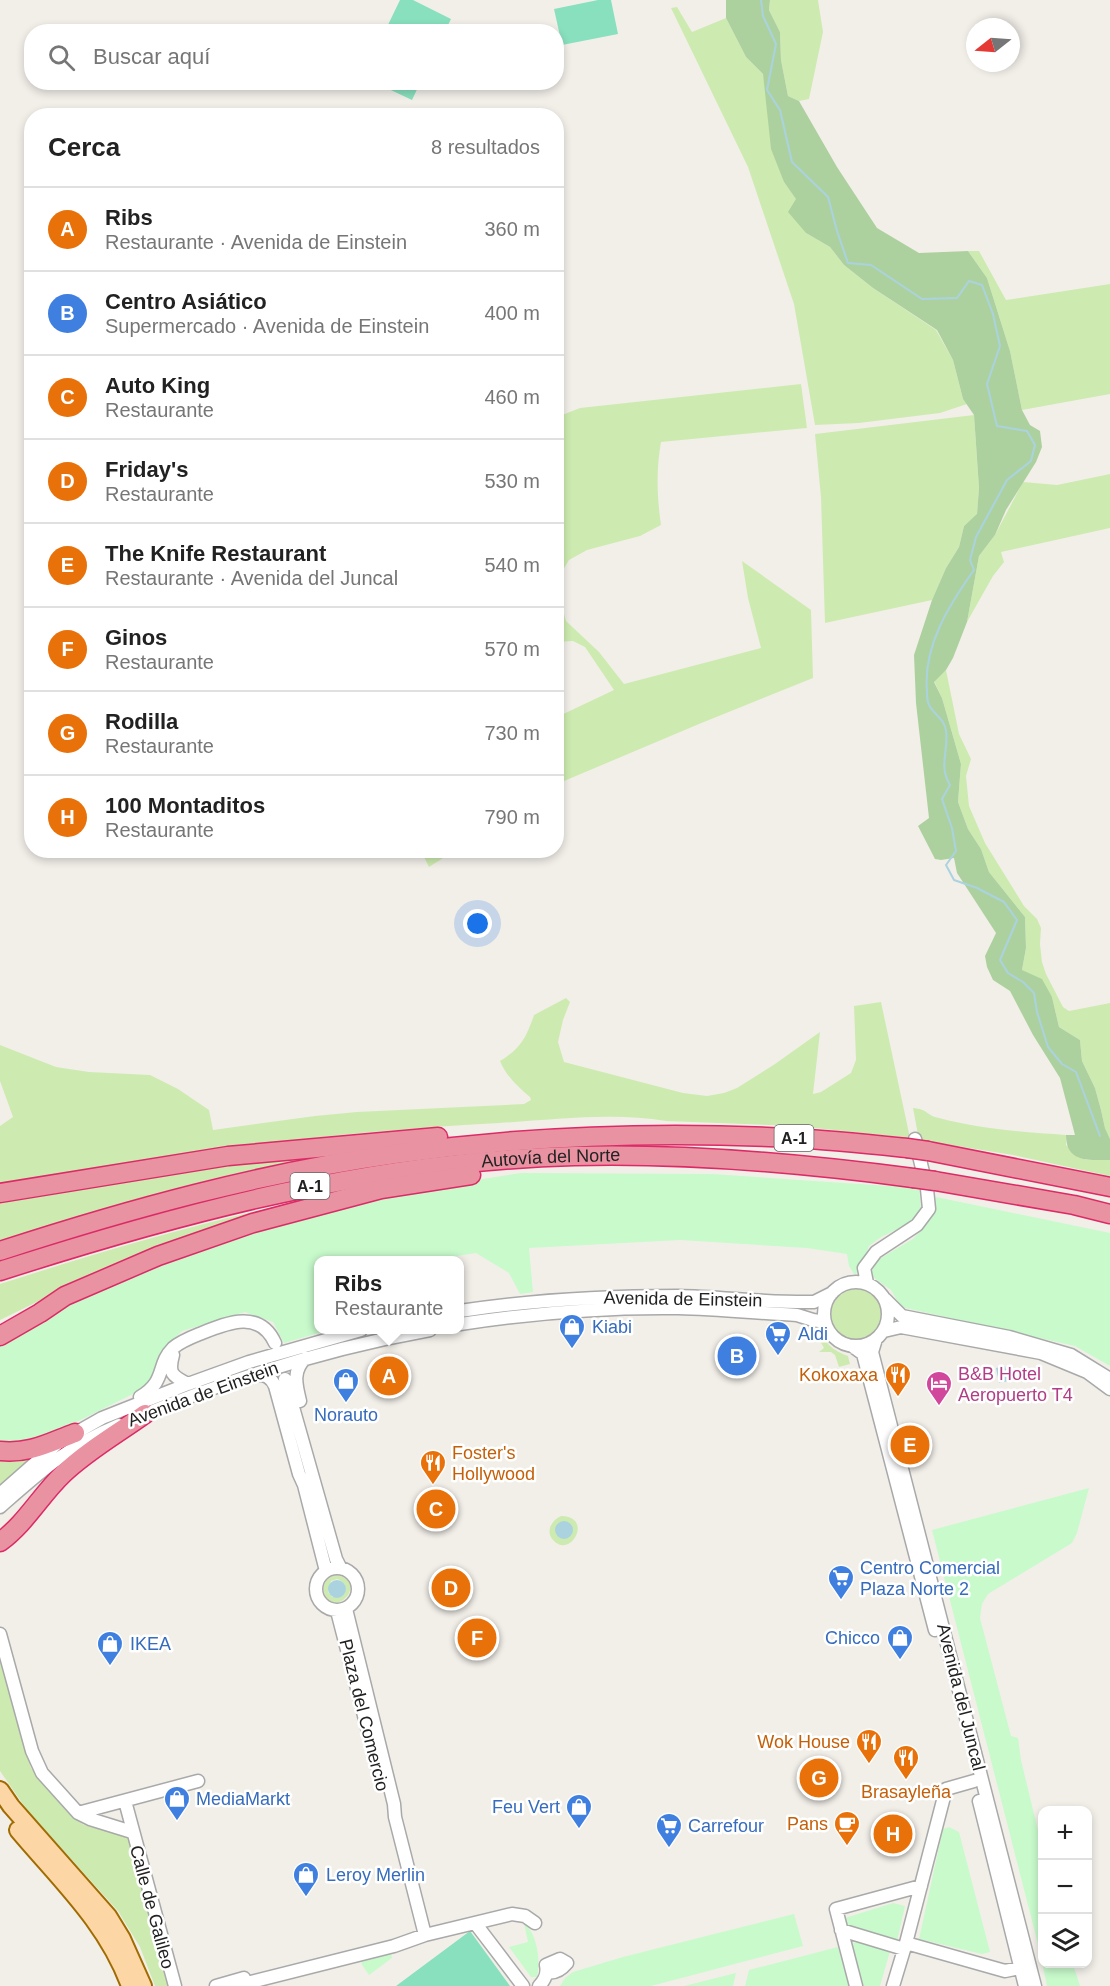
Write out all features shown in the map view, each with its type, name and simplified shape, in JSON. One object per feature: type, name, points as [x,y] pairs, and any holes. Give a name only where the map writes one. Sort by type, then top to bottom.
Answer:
[{"type":"highway","points":[[0,1193],[228,1156],[451,1135],[546,1128],[625,1136]]},
{"type":"highway","name":"Autovía del Norte","points":[[0,1251],[184,1196],[309,1168],[393,1154],[506,1142],[680,1135],[792,1138],[917,1146],[1110,1187]]},
{"type":"highway","name":"Autovía del Norte","points":[[0,1271],[79,1245],[193,1214],[313,1186],[434,1167],[573,1156],[680,1156],[783,1162],[935,1181],[1074,1205],[1110,1214]]},
{"type":"highway","points":[[0,1326],[39,1306],[158,1256],[253,1223],[381,1189],[630,1156]]},
{"type":"highway","points":[[0,1336],[65,1296]]},
{"type":"highway","points":[[0,1542],[20,1526],[46,1491],[77,1461],[145,1414]]},
{"type":"highway","points":[[0,1451],[14,1453],[29,1451],[75,1433]]},
{"type":"main road","points":[[0,1790],[11,1806],[108,1916],[122,1939],[143,1986]]},
{"type":"main road","points":[[0,1808],[98,1922],[112,1944],[130,1986]]},
{"type":"street","points":[[867,1283],[864,1268],[876,1252],[917,1226],[929,1209],[917,1146]]},
{"type":"street","points":[[1110,1379],[1071,1355],[1009,1337],[902,1316],[874,1287],[867,1283],[857,1281],[839,1286],[826,1301],[825,1322],[835,1338],[852,1346],[861,1346],[901,1327],[1041,1353],[1087,1372],[1110,1389]]},
{"type":"street","name":"Avenida de Einstein","points":[[464,1310],[538,1301],[606,1297],[679,1296],[814,1302],[832,1293]]},
{"type":"street","points":[[880,1335],[888,1321],[885,1299]]},
{"type":"street","name":"Avenida de Einstein","points":[[464,1323],[539,1314],[608,1309],[678,1308],[797,1315],[825,1322]]},
{"type":"street","points":[[102,1418],[150,1391],[158,1380],[168,1354],[182,1342],[210,1330],[235,1322],[247,1321],[267,1330],[275,1343]]},
{"type":"street","name":"Avenida de Einstein","points":[[0,1494],[58,1443],[102,1418],[249,1362],[344,1334]]},
{"type":"street","name":"Avenida de Einstein","points":[[0,1507],[51,1462],[70,1449],[105,1431],[244,1376],[345,1347],[406,1334]]},
{"type":"street","name":"Avenida del Juncal","points":[[880,1335],[872,1352],[1035,1986]]},
{"type":"street","points":[[182,1342],[176,1349],[170,1366],[171,1373],[188,1384]]},
{"type":"street","name":"Avenida del Juncal","points":[[852,1346],[863,1354],[974,1781],[1024,1986]]},
{"type":"street","points":[[306,1358],[299,1366],[295,1378],[313,1450],[313,1475]]},
{"type":"street","points":[[244,1376],[256,1374],[267,1376],[276,1386],[326,1571]]},
{"type":"street","points":[[304,1485],[305,1477],[284,1375],[340,1568]]},
{"type":"street","points":[[340,1568],[352,1573],[358,1584],[357,1599],[342,1610],[324,1606],[317,1595],[317,1581],[326,1571],[340,1568]]},
{"type":"street","name":"Plaza del Comercio","points":[[342,1610],[387,1805],[395,1817],[425,1935]]},
{"type":"street","name":"Calle de Galileo","points":[[0,1634],[36,1763],[78,1813],[132,1832],[175,1986]]},
{"type":"street","points":[[78,1813],[198,1781]]},
{"type":"street","points":[[893,1986],[946,1789],[974,1781]]},
{"type":"street","points":[[125,1801],[132,1832]]},
{"type":"street","points":[[855,1986],[836,1910],[921,1886]]},
{"type":"street","points":[[235,1986],[512,1914],[525,1916],[535,1923]]},
{"type":"street","points":[[475,1923],[523,1986]]},
{"type":"street","points":[[841,1930],[1005,1971],[1020,1968]]},
{"type":"street","points":[[216,1986],[415,1934],[425,1935]]},
{"type":"street","points":[[539,1986],[547,1971],[546,1965],[560,1959],[567,1963],[554,1986]]},
{"type":"green space","points":[[400,0],[413,0],[451,19],[448,24],[388,24]]},
{"type":"green space","points":[[598,0],[611,0],[618,34],[564,45],[564,24],[557,24],[554,9]]},
{"type":"green space","points":[[726,0],[770,0],[769,10],[780,32],[781,60],[788,96],[799,101],[837,167],[877,228],[919,253],[968,251],[987,278],[1010,351],[1022,410],[1030,425],[1040,431],[1042,447],[1036,462],[1006,510],[995,535],[979,556],[967,622],[953,658],[946,670],[934,682],[942,698],[961,764],[958,802],[968,829],[981,849],[989,872],[1025,917],[1026,948],[1022,970],[1042,979],[1052,997],[1059,1027],[1080,1040],[1082,1061],[1095,1088],[1110,1139],[1110,1160],[1080,1158],[1070,1151],[1066,1135],[1075,1135],[1060,1078],[1033,1035],[1010,991],[993,980],[987,967],[985,956],[996,933],[957,873],[954,858],[935,859],[918,826],[929,818],[916,703],[914,655],[932,600],[946,568],[959,547],[964,526],[977,514],[979,488],[974,415],[963,399],[953,360],[937,330],[873,288],[844,265],[830,247],[806,233],[788,212],[796,199],[784,182],[771,149],[763,74],[746,57],[726,18]]},
{"type":"green space","points":[[770,0],[818,0],[823,32],[809,99],[799,101],[788,96],[781,60],[780,32],[769,10]]},
{"type":"green space","points":[[677,7],[692,32],[726,18],[746,57],[763,74],[784,182],[797,199],[806,233],[830,247],[844,265],[873,288],[936,330],[953,360],[963,399],[967,404],[940,413],[859,423],[815,425],[794,304],[748,167],[671,8]]},
{"type":"green space","points":[[391,90],[417,90],[412,100]]},
{"type":"green space","points":[[968,251],[979,251],[1006,300],[1110,284],[1110,394],[1022,410],[1010,351],[987,278]]},
{"type":"green space","points":[[801,384],[807,428],[661,442],[658,484],[661,525],[640,536],[587,550],[569,560],[564,568],[564,414],[580,408]]},
{"type":"green space","points":[[974,415],[979,488],[977,515],[964,526],[959,547],[946,568],[932,600],[825,623],[821,497],[815,434]]},
{"type":"green space","points":[[1110,474],[1110,528],[1001,552],[1004,562],[993,576],[967,622],[979,556],[995,535],[1023,482],[1057,485]]},
{"type":"green space","points":[[742,561],[811,610],[813,678],[564,781],[564,714],[614,690],[585,647],[573,641],[564,642],[564,614],[566,621],[599,652],[624,684],[761,648],[748,598]]},
{"type":"green space","points":[[946,670],[959,734],[971,759],[966,776],[969,806],[985,843],[1024,906],[1037,919],[1041,928],[1040,944],[1046,974],[1063,1007],[1069,1011],[1110,1003],[1110,1139],[1095,1088],[1082,1061],[1080,1040],[1059,1027],[1052,997],[1022,970],[1026,948],[1025,917],[989,872],[981,849],[968,829],[958,802],[961,764],[942,698],[934,681]]},
{"type":"green space","points":[[424,858],[443,858],[429,867]]},
{"type":"green space","points":[[566,998],[570,1002],[558,1042],[564,1062],[683,1093],[707,1096],[737,1088],[820,1032],[813,1094],[821,1092],[851,1073],[856,1060],[854,1006],[881,1002],[910,1138],[795,1126],[624,1117],[582,1118],[311,1138],[186,1154],[0,1186],[0,1126],[13,1117],[0,1081],[0,1045],[56,1067],[89,1072],[150,1075],[178,1089],[209,1110],[213,1130],[357,1112],[524,1104],[531,1100],[530,1097],[509,1076],[500,1061],[522,1042],[534,1015]]},
{"type":"green space","points":[[913,1108],[935,1117],[970,1125],[1066,1135],[1066,1145],[1086,1160],[1110,1160],[1110,1176],[1013,1155],[919,1140]]},
{"type":"green space","points":[[304,1154],[306,1159],[228,1175],[152,1195],[0,1241],[0,1201]]},
{"type":"green space","points":[[521,1173],[712,1174],[919,1188],[921,1208],[910,1223],[881,1237],[869,1246],[862,1266],[855,1275],[849,1266],[847,1254],[807,1248],[680,1240],[529,1248],[533,1292],[520,1294],[509,1273],[476,1253],[457,1256],[314,1256],[315,1334],[284,1343],[273,1322],[245,1312],[182,1331],[163,1350],[151,1385],[40,1440],[14,1447],[0,1443],[0,1344],[76,1297],[187,1252],[353,1199]]},
{"type":"green space","points":[[936,1197],[1110,1233],[1110,1366],[1075,1346],[901,1307],[891,1290],[870,1275],[876,1261],[913,1239],[929,1221]]},
{"type":"green space","points":[[303,1201],[98,1272],[0,1320],[0,1284],[150,1238]]},
{"type":"green space","points":[[857,1289],[867,1291],[875,1297],[881,1305],[883,1315],[881,1325],[875,1333],[867,1339],[857,1341],[847,1339],[839,1333],[833,1325],[831,1315],[833,1305],[839,1297],[847,1291]]},
{"type":"green space","points":[[810,1325],[816,1326],[832,1348],[848,1356],[850,1364],[839,1367],[835,1355],[831,1352],[819,1352],[824,1348],[814,1330],[809,1332]]},
{"type":"green space","points":[[26,1457],[29,1462],[0,1487],[0,1458]]},
{"type":"green space","points":[[1089,1488],[1077,1533],[1072,1543],[988,1594],[982,1604],[980,1618],[1011,1736],[1018,1738],[1038,1830],[1038,1944],[932,1530]]},
{"type":"green space","points":[[561,1516],[571,1518],[578,1529],[576,1536],[566,1545],[560,1545],[553,1540],[550,1533],[552,1523]]},
{"type":"green space","points":[[334,1576],[346,1579],[350,1584],[347,1596],[336,1603],[330,1601],[324,1591],[328,1579]],"holes":[[[337,1579],[343,1582],[345,1592],[341,1597],[332,1597],[328,1592],[331,1581]]]},
{"type":"green space","points":[[0,1646],[31,1768],[78,1821],[84,1825],[129,1837],[168,1986],[155,1986],[140,1947],[118,1911],[27,1810],[0,1771]]},
{"type":"green space","points":[[949,1827],[959,1832],[990,1952],[982,1954],[919,1939],[943,1829]]},
{"type":"green space","points":[[893,1903],[905,1906],[897,1941],[848,1926],[845,1918]]},
{"type":"green space","points":[[794,1914],[803,1946],[651,1986],[560,1986],[573,1972],[623,1957]]},
{"type":"green space","points":[[524,1923],[532,1933],[537,1948],[537,1977],[531,1977],[509,1947],[528,1942]]},
{"type":"green space","points":[[470,1931],[510,1986],[396,1986]]},
{"type":"green space","points":[[860,1942],[890,1951],[880,1986],[862,1986],[852,1943]]},
{"type":"green space","points":[[838,1947],[849,1986],[745,1986],[749,1970]]},
{"type":"green space","points":[[390,1950],[392,1958],[369,1975],[362,1965],[361,1958]]},
{"type":"green space","points":[[1043,1968],[1074,1968],[1080,1986],[1047,1986]]},
{"type":"green space","points":[[736,1973],[733,1986],[684,1986]]},
{"type":"water","points":[[1005,1366],[1009,1381],[999,1383],[996,1368]]},
{"type":"water","points":[[560,1521],[568,1521],[573,1526],[571,1537],[560,1539],[555,1534],[555,1526]]},
{"type":"water","points":[[333,1580],[341,1580],[346,1585],[344,1596],[333,1598],[328,1593],[328,1585]]},
{"type":"waterway","points":[[761,0],[763,16],[776,44],[767,90],[780,110],[792,162],[828,197],[848,263],[871,265],[922,299],[957,298],[969,281],[982,285],[993,314],[1000,346],[987,384],[997,426],[1027,431],[1035,445],[1031,461],[1007,480],[976,537],[970,560],[974,570],[947,612],[929,658],[927,698],[931,708],[944,723],[947,738],[944,764],[950,785],[942,799],[952,828],[956,851],[946,865],[954,880],[977,888],[1004,902],[1017,920],[1000,960],[1008,973],[1023,982],[1034,993],[1037,1012],[1048,1047],[1062,1064],[1076,1072],[1100,1136]]},
{"type":"place","name":"Kiabi","points":[[572,1350]]},
{"type":"place","name":"Centro Asiático","points":[[737,1356]]},
{"type":"place","name":"Aldi","points":[[778,1357]]},
{"type":"place","name":"Ribs","points":[[389,1376]]},
{"type":"place","name":"Kokoxaxa","points":[[898,1398]]},
{"type":"place","name":"Norauto","points":[[346,1404]]},
{"type":"place","name":"B&B Hotel Aeropuerto T4","points":[[939,1407]]},
{"type":"place","name":"The Knife Restaurant","points":[[910,1445]]},
{"type":"place","name":"Foster's Hollywood","points":[[433,1486]]},
{"type":"place","name":"Auto King","points":[[436,1509]]},
{"type":"place","name":"Friday's","points":[[451,1588]]},
{"type":"place","name":"Centro Comercial Plaza Norte 2","points":[[841,1601]]},
{"type":"place","name":"Ginos","points":[[477,1638]]},
{"type":"place","name":"Chicco","points":[[900,1661]]},
{"type":"place","name":"IKEA","points":[[110,1667]]},
{"type":"place","name":"Wok House","points":[[869,1765]]},
{"type":"place","name":"Rodilla","points":[[819,1778]]},
{"type":"place","name":"Brasayleña","points":[[906,1781]]},
{"type":"place","name":"MediaMarkt","points":[[177,1822]]},
{"type":"place","name":"Feu Vert","points":[[579,1830]]},
{"type":"place","name":"100 Montaditos","points":[[893,1834]]},
{"type":"place","name":"Pans","points":[[847,1847]]},
{"type":"place","name":"Carrefour","points":[[669,1849]]},
{"type":"place","name":"Leroy Merlin","points":[[306,1898]]}]
